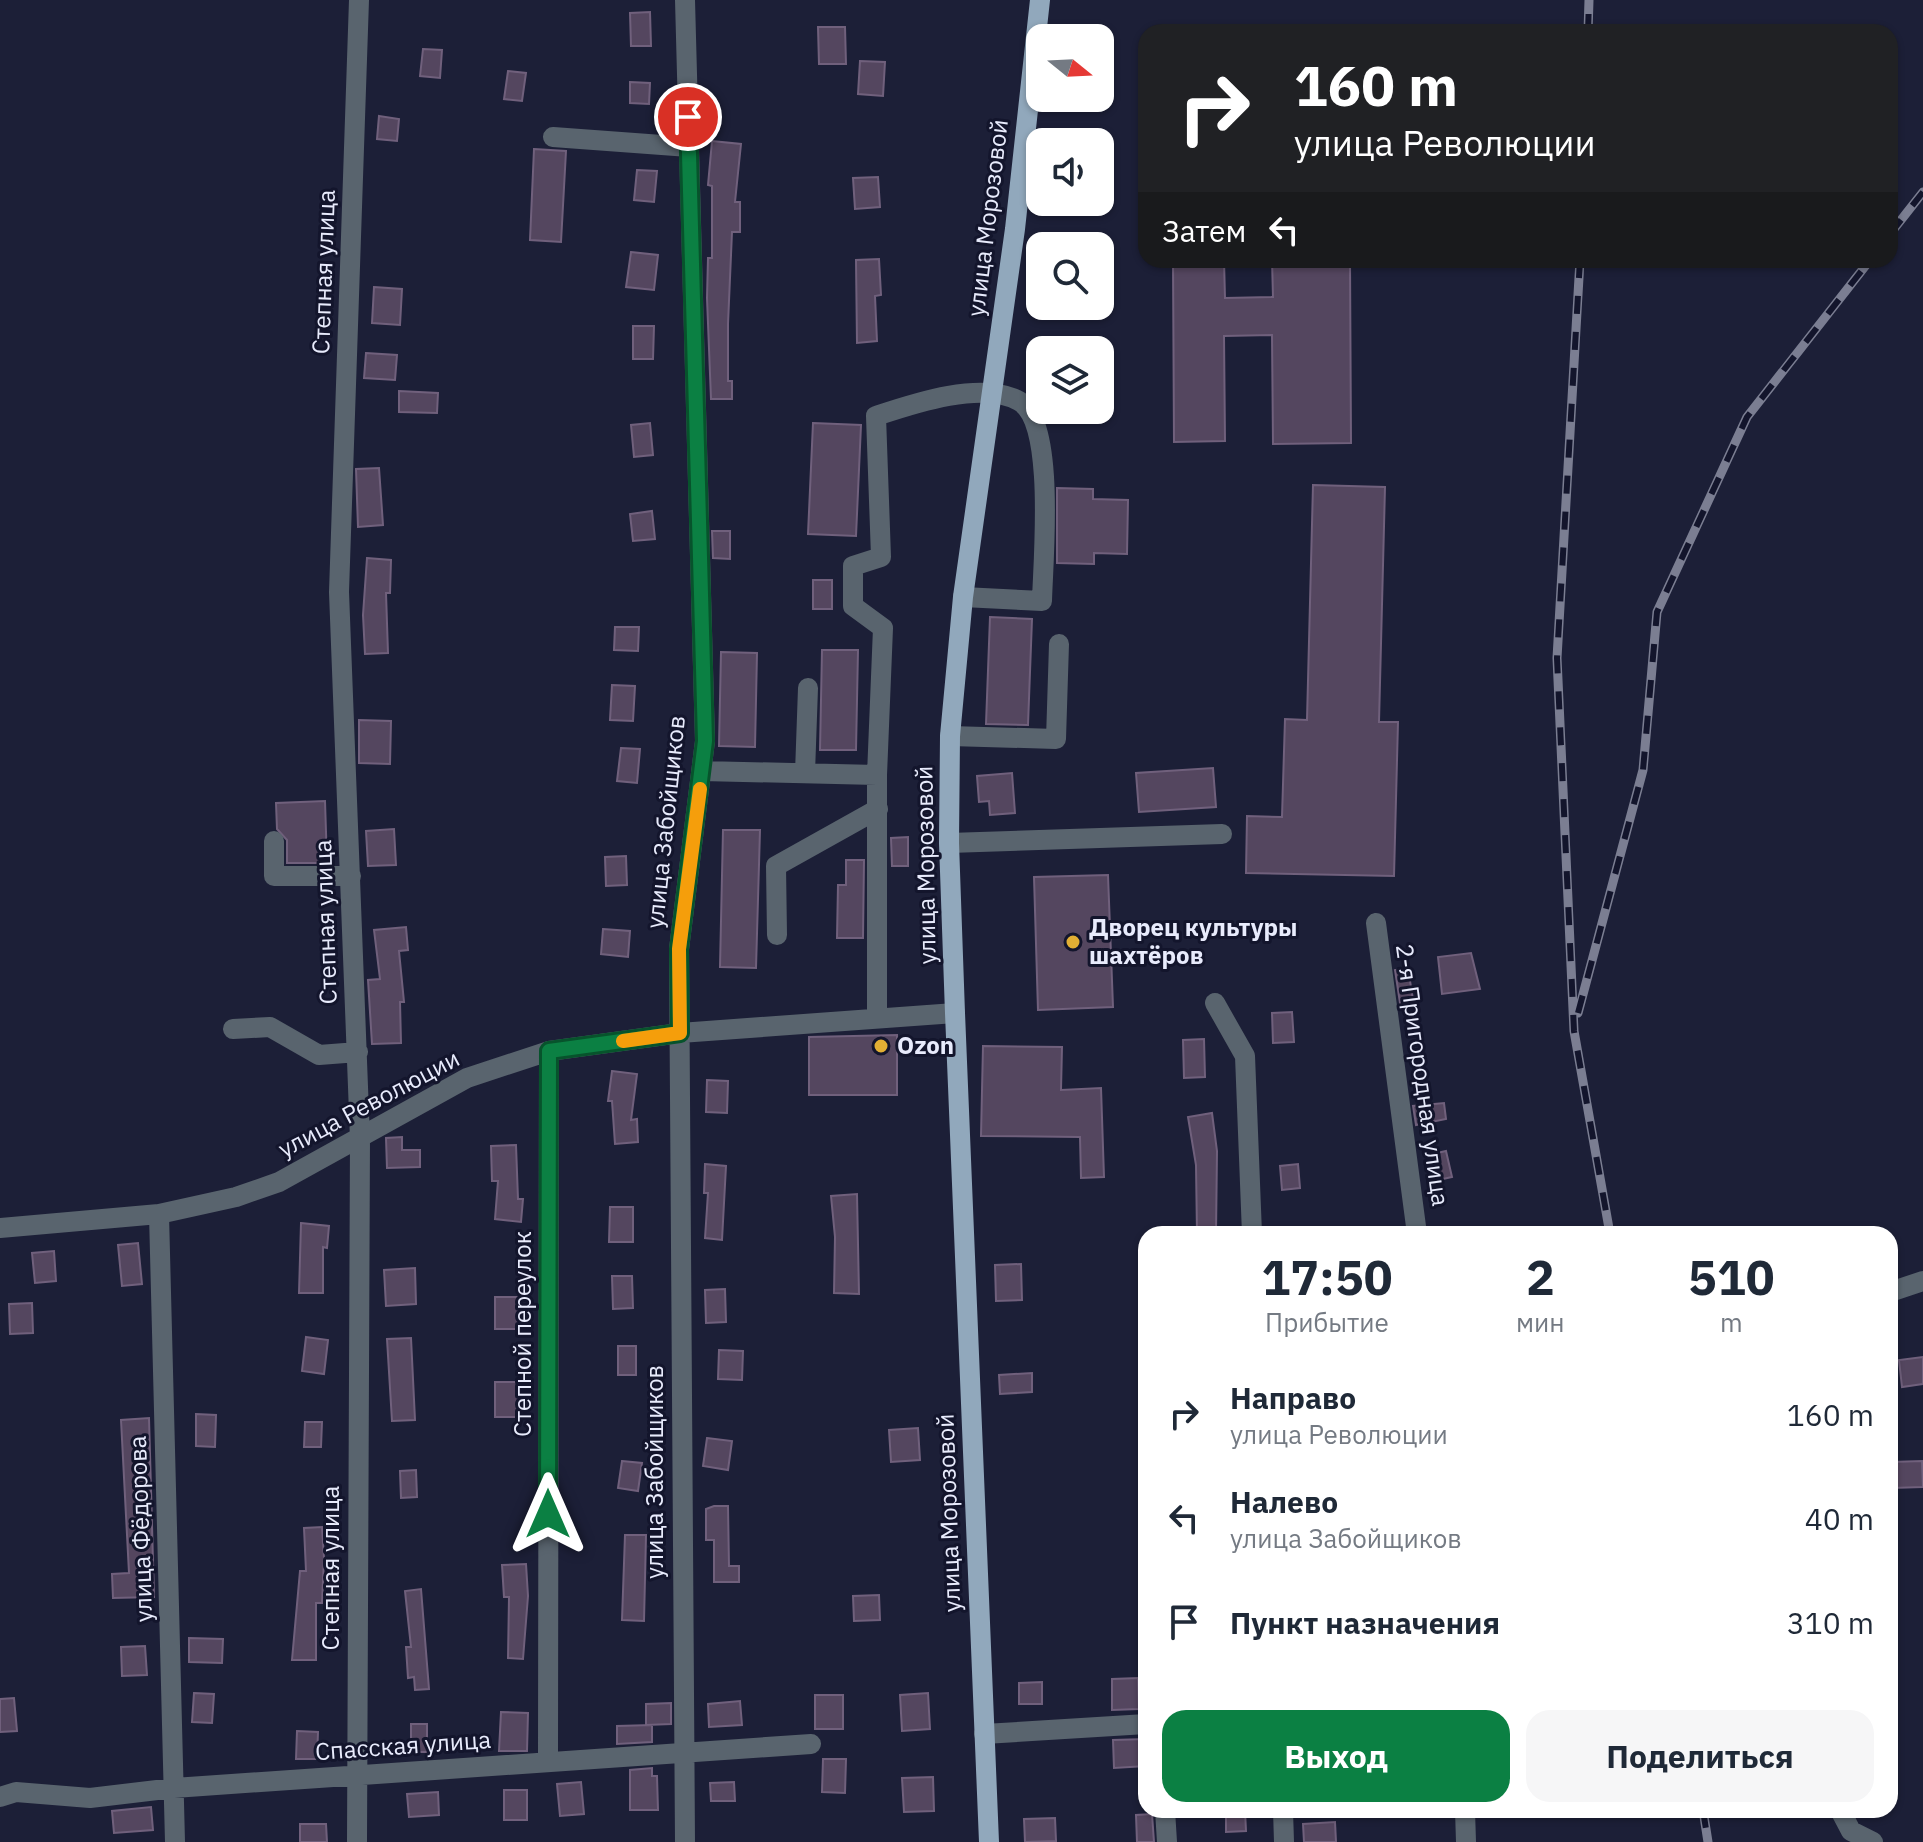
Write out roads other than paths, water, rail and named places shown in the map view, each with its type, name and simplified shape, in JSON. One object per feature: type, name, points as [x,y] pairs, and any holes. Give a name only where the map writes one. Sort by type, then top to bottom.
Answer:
[{"type":"main road","name":"улица Морозовой","points":[[989,1842],[949,843],[950,736],[963,597],[1015,229],[1040,0]]},
{"type":"street","name":"Степная улица","points":[[357,1842],[360,1139],[339,592],[359,0]]},
{"type":"street","name":"улица Забойщиков","points":[[685,0],[705,741],[679,949],[682,1756],[685,1842]]},
{"type":"street","points":[[553,137],[689,147]]},
{"type":"street","points":[[877,1018],[877,775],[883,628],[853,606],[853,566],[881,557],[876,416],[934,398],[993,394],[1019,401],[1035,417],[1044,467],[1042,601],[963,597]]},
{"type":"street","points":[[950,736],[1056,739],[1059,644]]},
{"type":"street","points":[[805,773],[808,688]]},
{"type":"street","points":[[702,771],[877,775]]},
{"type":"street","points":[[777,935],[776,866],[878,809]]},
{"type":"street","points":[[949,843],[1222,834]]},
{"type":"street","points":[[274,841],[274,876],[351,876]]},
{"type":"street","name":"2-я Пригородная улица","points":[[1376,923],[1416,1226]]},
{"type":"street","points":[[1215,1003],[1245,1056],[1252,1226]]},
{"type":"street","name":"улица Революции","points":[[0,1228],[159,1214],[236,1197],[279,1182],[467,1078],[549,1051],[680,1033],[955,1013]]},
{"type":"street","points":[[233,1029],[270,1027],[319,1055],[358,1052]]},
{"type":"street","name":"Степной переулок","points":[[548,1761],[549,1051]]},
{"type":"street","name":"улица Фёдорова","points":[[159,1214],[175,1842]]},
{"type":"street","points":[[1898,1289],[1923,1281]]},
{"type":"street","points":[[984,1734],[1138,1724]]},
{"type":"street","name":"Спасская улица","points":[[0,1797],[16,1792],[90,1798],[174,1788],[548,1761],[682,1756],[811,1744]]},
{"type":"street","points":[[1166,1818],[1167,1842]]},
{"type":"street","points":[[1283,1818],[1284,1842]]},
{"type":"street","points":[[1465,1818],[1466,1842]]},
{"type":"street","points":[[1844,1818],[1851,1831],[1873,1842]]},
{"type":"railway","points":[[1588,24],[1589,0]]},
{"type":"railway","points":[[1898,224],[1923,192]]},
{"type":"railway","points":[[1580,268],[1557,658],[1574,1031],[1609,1226]]},
{"type":"railway","points":[[1578,1013],[1643,770],[1657,612],[1747,417],[1864,268]]},
{"type":"railway","points":[[1704,1818],[1708,1842]]},
{"type":"place","name":"Дворец культуры шахтёров","points":[[1073,942]]},
{"type":"place","name":"Ozon","points":[[881,1046]]}]
